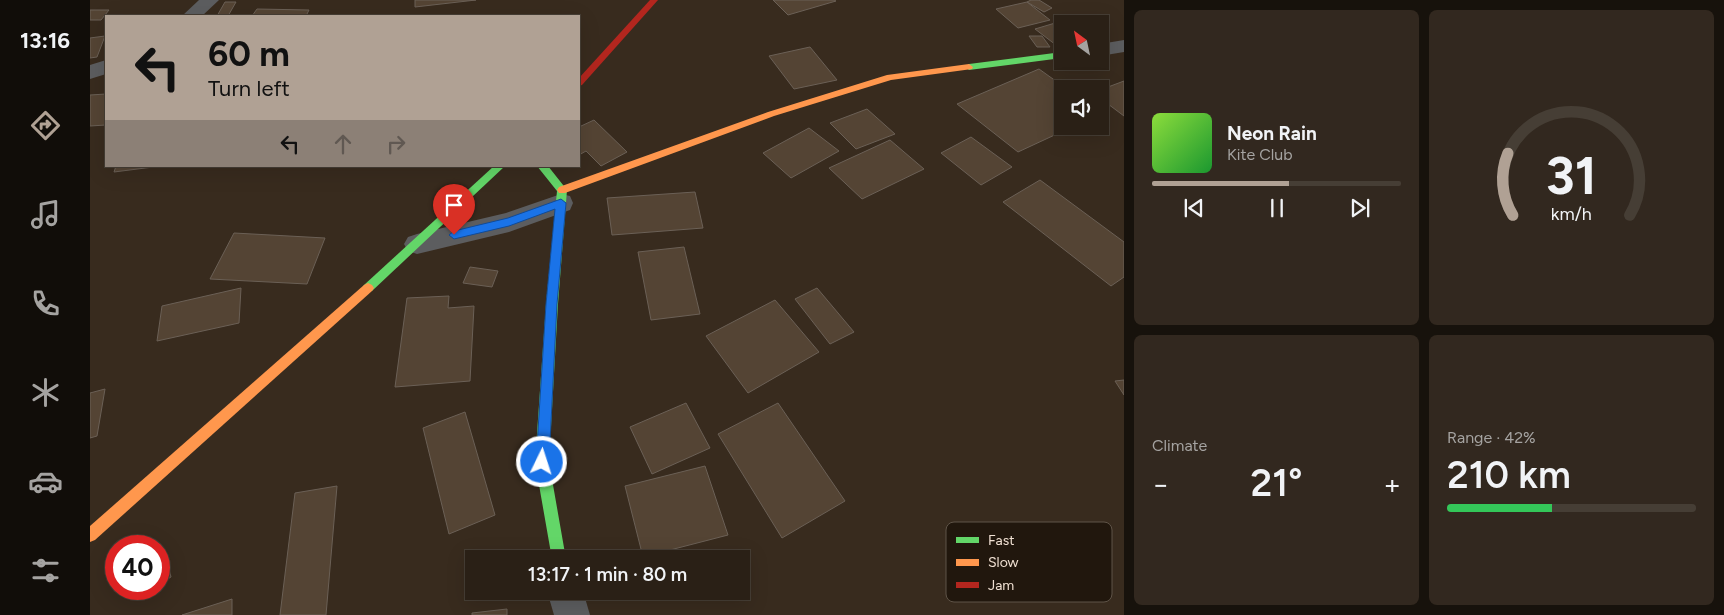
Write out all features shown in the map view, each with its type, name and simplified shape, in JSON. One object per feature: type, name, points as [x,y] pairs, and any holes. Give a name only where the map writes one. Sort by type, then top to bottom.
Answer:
[{"type":"street","points":[[192,15],[210,0]]},
{"type":"street","points":[[580,82],[654,0]]},
{"type":"street","points":[[1109,48],[1124,46]]},
{"type":"street","points":[[417,244],[509,222],[562,196],[771,114],[890,77],[1054,56]]},
{"type":"street","points":[[90,72],[105,67]]},
{"type":"street","points":[[90,535],[189,449],[417,244],[499,167]]},
{"type":"street","points":[[543,167],[562,196],[552,304],[542,462],[557,550]]},
{"type":"street","points":[[568,600],[572,615]]},
{"type":"building","points":[[415,0],[476,0],[415,7]]},
{"type":"building","points":[[773,0],[834,0],[836,1],[788,15]]},
{"type":"building","points":[[1039,0],[1052,8],[1044,12],[1027,2]]},
{"type":"building","points":[[225,2],[236,2],[229,15],[218,15]]},
{"type":"building","points":[[1027,2],[1050,20],[1018,28],[996,9]]},
{"type":"building","points":[[257,9],[309,10],[306,15],[253,15]]},
{"type":"building","points":[[90,10],[109,10],[101,20],[90,20]]},
{"type":"building","points":[[1054,23],[1054,43],[1035,29]]},
{"type":"building","points":[[105,36],[97,57],[90,58],[90,38]]},
{"type":"building","points":[[1029,36],[1042,36],[1050,47],[1037,47]]},
{"type":"building","points":[[810,47],[837,80],[794,89],[769,56]]},
{"type":"building","points":[[1039,69],[1054,80],[1055,135],[1018,152],[957,104]]},
{"type":"building","points":[[1124,81],[1124,116],[1109,105],[1109,87]]},
{"type":"building","points":[[105,94],[105,125],[90,126],[90,95]]},
{"type":"building","points":[[867,109],[895,134],[856,149],[830,123]]},
{"type":"building","points":[[594,120],[627,152],[601,166],[586,151],[580,154],[580,127]]},
{"type":"building","points":[[809,128],[839,151],[791,178],[763,153]]},
{"type":"building","points":[[971,137],[1012,167],[981,185],[941,153]]},
{"type":"building","points":[[890,140],[924,169],[862,199],[829,168]]},
{"type":"building","points":[[116,167],[153,167],[114,172]]},
{"type":"building","points":[[1040,180],[1124,242],[1124,277],[1111,286],[1003,202]]},
{"type":"building","points":[[695,192],[703,228],[612,235],[607,198]]},
{"type":"building","points":[[234,233],[325,238],[307,284],[210,279]]},
{"type":"building","points":[[684,247],[700,314],[651,320],[638,252]]},
{"type":"building","points":[[470,267],[498,271],[492,287],[463,283]]},
{"type":"building","points":[[241,288],[239,323],[157,341],[162,306]]},
{"type":"building","points":[[817,288],[854,332],[830,344],[795,299]]},
{"type":"building","points":[[449,296],[448,308],[474,306],[470,381],[395,387],[407,298]]},
{"type":"building","points":[[775,300],[819,352],[748,393],[706,336]]},
{"type":"building","points":[[1124,380],[1124,395],[1115,381]]},
{"type":"building","points":[[105,389],[97,436],[90,438],[90,393]]},
{"type":"building","points":[[686,403],[710,448],[652,474],[630,427]]},
{"type":"building","points":[[778,403],[845,501],[782,538],[718,434]]},
{"type":"building","points":[[465,412],[495,515],[449,534],[423,428]]},
{"type":"building","points":[[705,466],[728,535],[670,550],[641,550],[625,486]]},
{"type":"building","points":[[337,486],[326,615],[280,615],[295,493]]},
{"type":"building","points":[[232,599],[232,615],[182,615]]},
{"type":"building","points":[[507,609],[507,615],[472,615],[472,613]]},
{"type":"traffic: fast","points":[[969,67],[1054,56]]},
{"type":"traffic: fast","points":[[368,288],[499,167]]},
{"type":"traffic: fast","points":[[543,167],[562,190],[552,304],[542,462],[557,550]]},
{"type":"traffic: slow","points":[[562,190],[771,114],[890,77],[969,67]]},
{"type":"traffic: slow","points":[[90,535],[368,288]]},
{"type":"traffic: jam","points":[[580,82],[654,0]]},
{"type":"route","points":[[454,235],[509,222],[561,203],[552,304],[542,462]]}]
